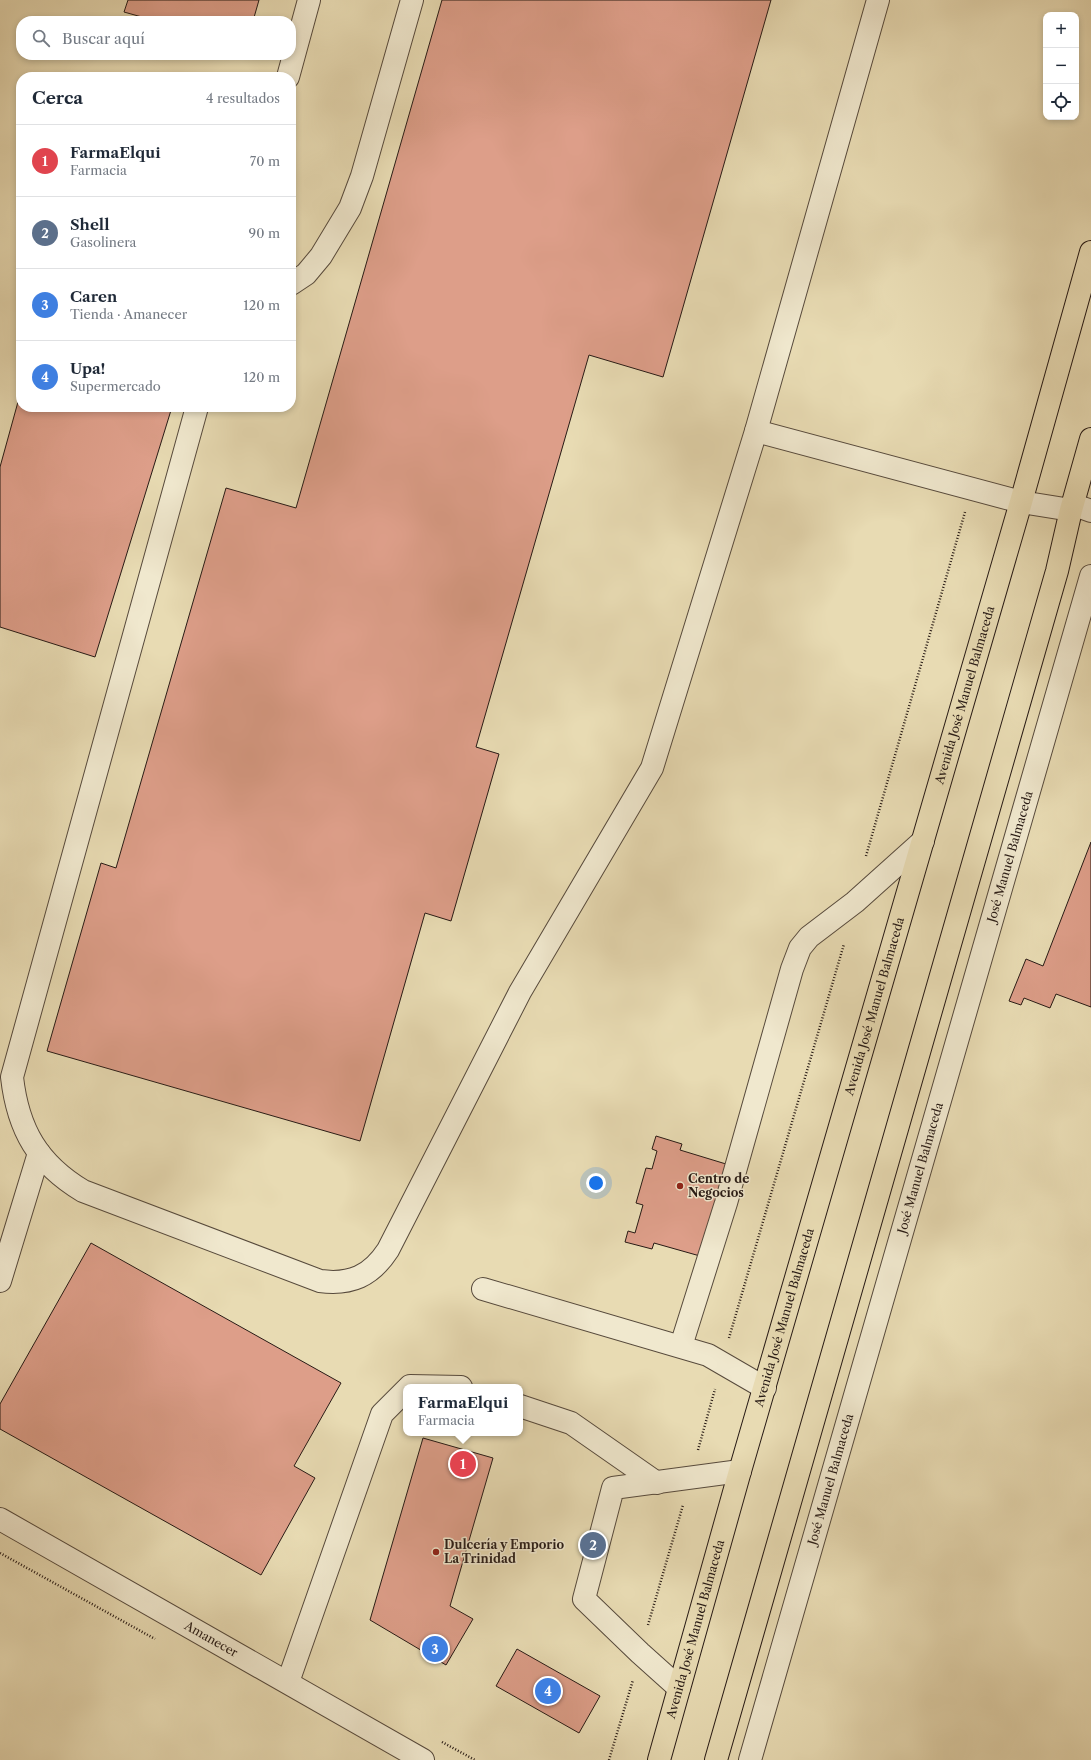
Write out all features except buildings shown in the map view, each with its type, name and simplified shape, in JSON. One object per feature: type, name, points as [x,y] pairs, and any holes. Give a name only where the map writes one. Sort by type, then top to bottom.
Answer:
[{"type":"main road","name":"Avenida José Manuel Balmaceda","points":[[659,1760],[740,1471],[1021,502],[1091,252]]},
{"type":"main road","points":[[716,1760],[1057,571],[1081,510],[1091,439]]},
{"type":"street","points":[[296,48],[309,0]]},
{"type":"street","points":[[296,281],[306,274],[321,256],[350,208],[362,176],[412,0]]},
{"type":"street","points":[[196,412],[12,1077],[14,1098],[28,1137],[39,1154],[66,1181],[83,1191],[320,1281],[344,1282],[356,1279],[369,1271],[380,1262],[388,1250],[520,992],[652,768],[756,431],[878,0]]},
{"type":"street","points":[[289,72],[293,60]]},
{"type":"street","points":[[756,431],[1021,502],[1081,510]]},
{"type":"street","name":"José Manuel Balmaceda","points":[[750,1760],[1091,576]]},
{"type":"street","points":[[681,1346],[726,1203],[792,969],[800,948],[809,937],[856,902],[922,841]]},
{"type":"street","points":[[0,1281],[39,1154]]},
{"type":"street","points":[[483,1289],[708,1355],[765,1388]]},
{"type":"street","points":[[288,1682],[382,1414],[403,1393]]},
{"type":"street","points":[[523,1407],[571,1423],[657,1483]]},
{"type":"street","points":[[679,1688],[584,1599],[613,1488],[740,1471]]},
{"type":"street","name":"Amanecer","points":[[0,1519],[288,1682],[409,1757]]},
{"type":"path","points":[[866,859],[971,489]]},
{"type":"path","points":[[609,1760],[844,941]]},
{"type":"place","name":"Centro de Negocios","points":[[680,1186]]},
{"type":"place","name":"FarmaElqui","points":[[463,1464]]},
{"type":"place","name":"Shell","points":[[593,1545]]},
{"type":"place","name":"Dulcería y Emporio La Trinidad","points":[[436,1552]]},
{"type":"place","name":"Caren","points":[[435,1649]]},
{"type":"place","name":"Upa!","points":[[548,1691]]}]
